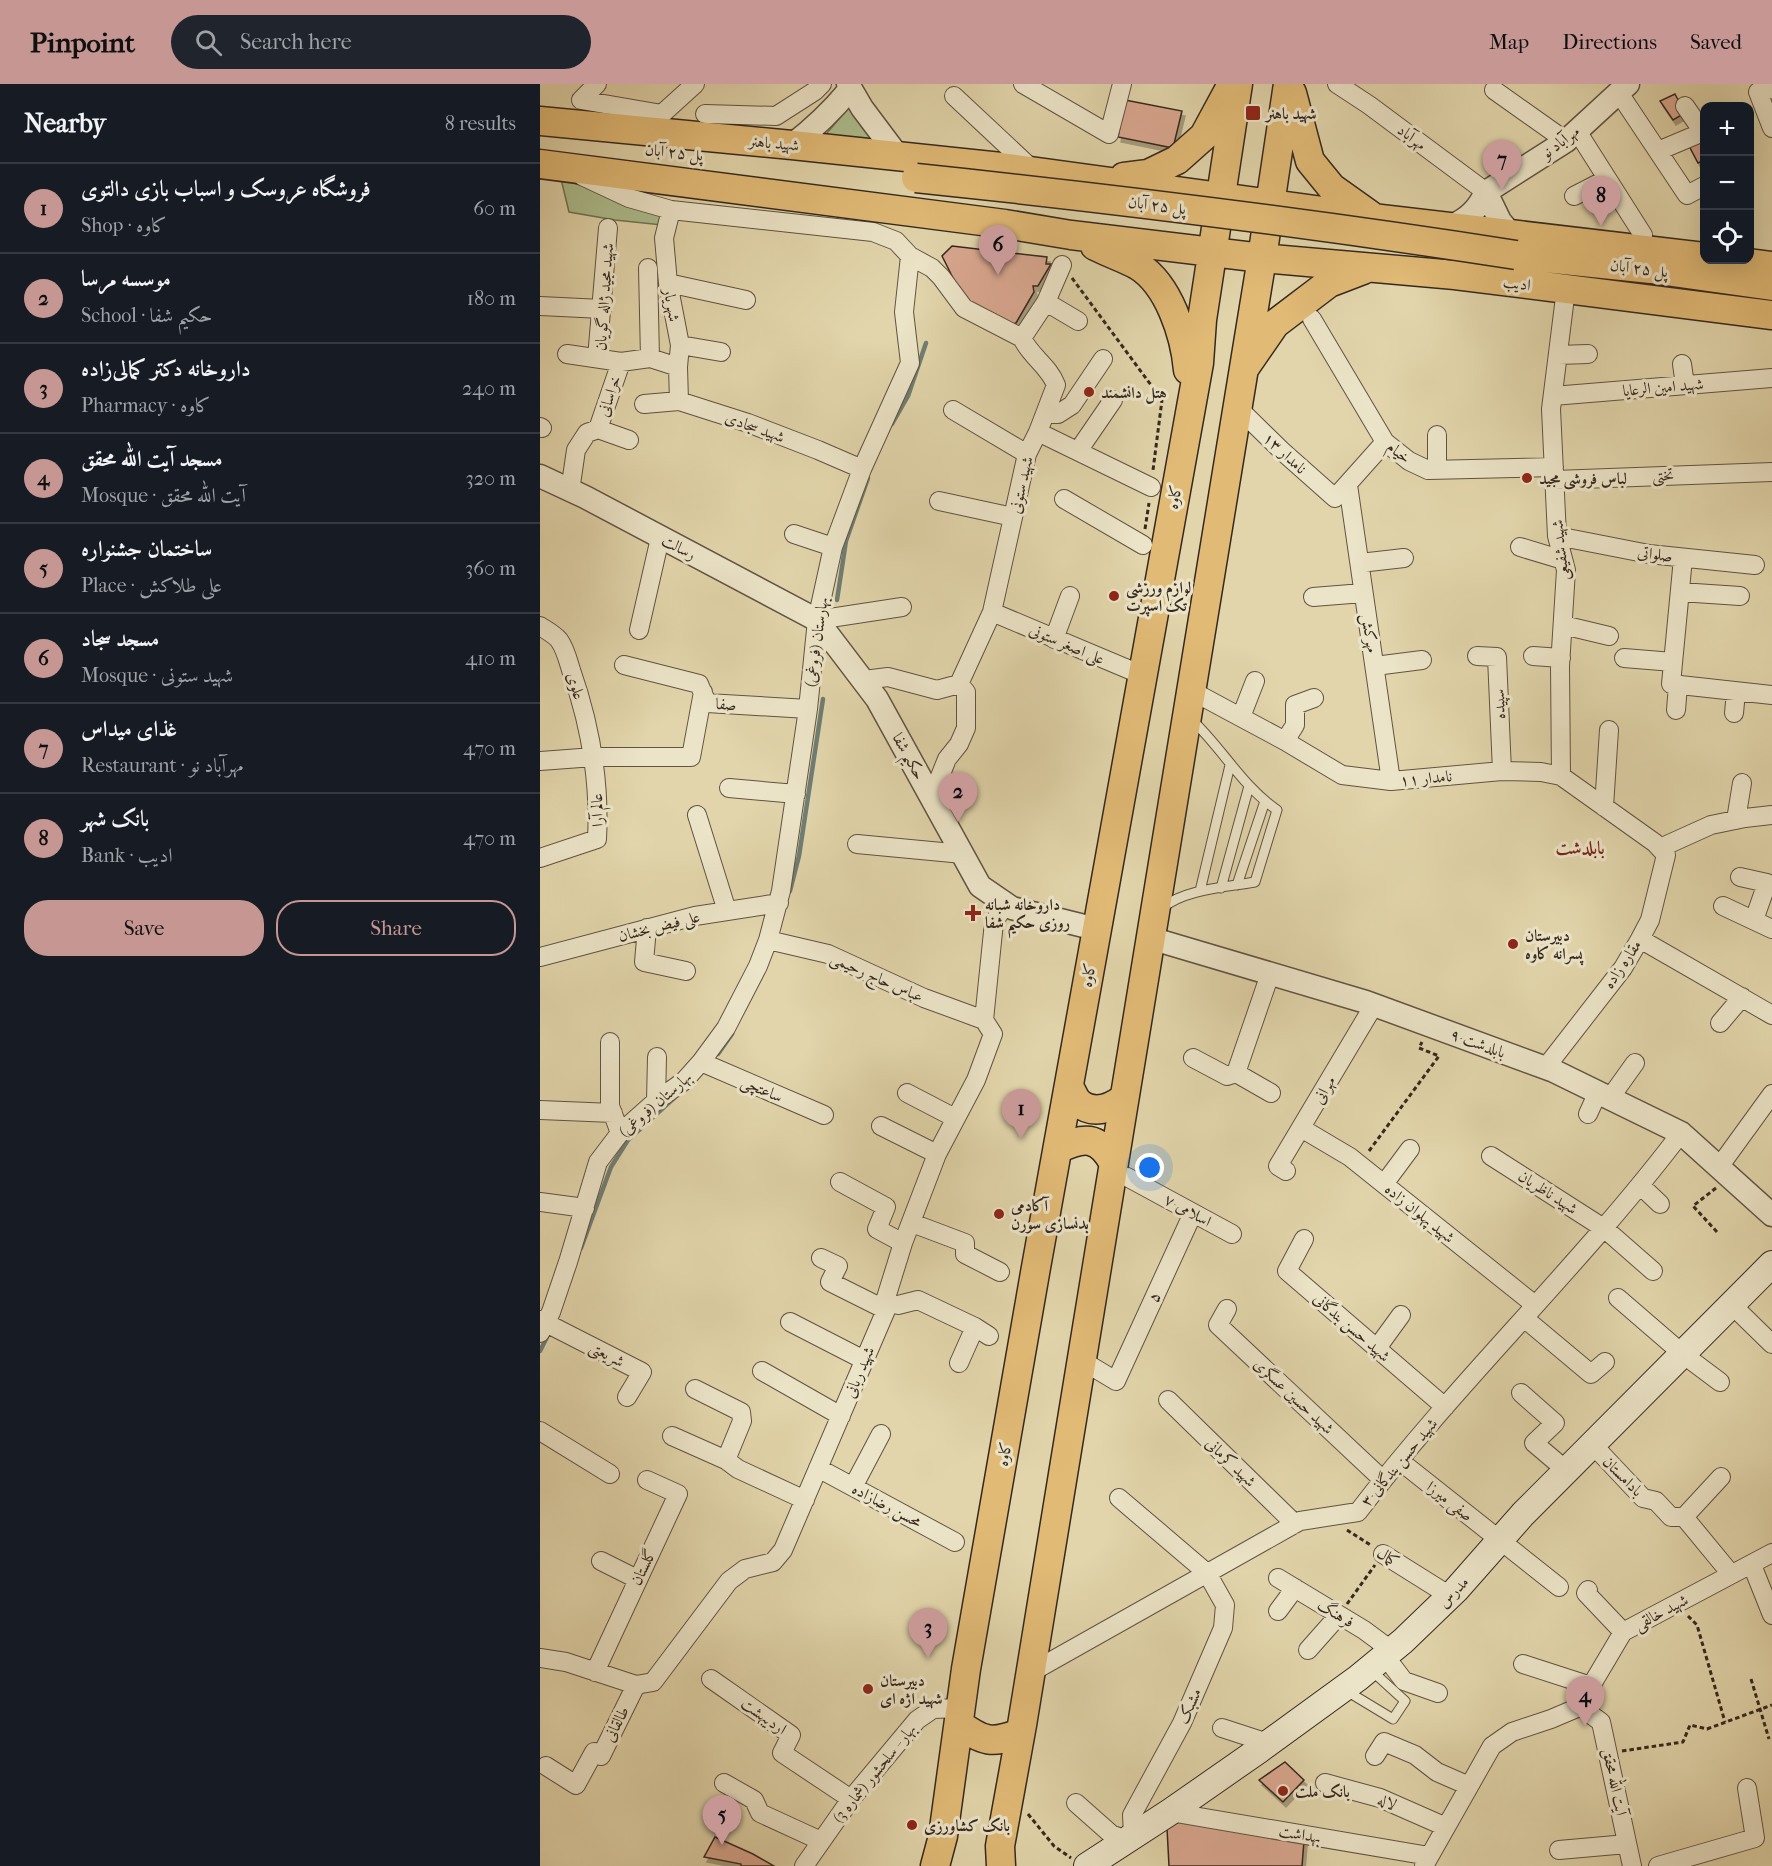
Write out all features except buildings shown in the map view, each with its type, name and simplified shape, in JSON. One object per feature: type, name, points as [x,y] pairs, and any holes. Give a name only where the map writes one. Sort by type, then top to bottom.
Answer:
[{"type":"main road","points":[[1098,180],[1148,174],[1177,160],[1204,136],[1232,84]]},
{"type":"main road","name":"کاوه","points":[[935,1866],[943,1836],[960,1716],[1096,929],[1199,363],[1202,321],[1238,84]]},
{"type":"main road","points":[[1001,1866],[1000,1846],[1289,84]]},
{"type":"main road","points":[[1289,84],[1310,161],[1332,188],[1374,218]]},
{"type":"main road","name":"شهید باهنر","points":[[540,121],[1001,167],[1269,203]]},
{"type":"main road","name":"پل ۲۵ آبان","points":[[540,136],[591,144],[1080,195],[1374,233],[1516,255],[1651,269],[1772,286]]},
{"type":"main road","name":"پل ۲۵ آبان","points":[[540,150],[826,186],[1077,211],[1513,270]]},
{"type":"main road","points":[[552,166],[1005,224],[1071,235],[1213,251]]},
{"type":"main road","points":[[1001,167],[1021,186],[1026,201],[1019,215],[1005,224]]},
{"type":"main road","points":[[1269,203],[1374,218],[1700,256]]},
{"type":"main road","points":[[1452,226],[1431,245],[1434,261],[1440,268],[1455,275]]},
{"type":"main road","points":[[1071,235],[1139,266],[1163,290],[1186,346],[1191,406]]},
{"type":"main road","name":"ادیب","points":[[1213,251],[1262,258],[1455,275],[1772,315]]},
{"type":"main road","points":[[1751,264],[1772,267]]},
{"type":"main road","points":[[1242,373],[1275,324],[1329,284],[1353,272],[1369,268]]},
{"type":"main road","name":"ادیب","points":[[1513,270],[1646,285],[1772,303]]},
{"type":"main road","points":[[1199,363],[1207,355],[1217,352],[1231,357],[1242,373]]},
{"type":"main road","points":[[1181,459],[1192,472],[1202,475],[1211,474],[1226,466]]},
{"type":"main road","points":[[1069,1087],[1079,1103],[1094,1109],[1109,1109],[1123,1099]]},
{"type":"main road","points":[[1058,1149],[1075,1141],[1098,1143],[1106,1149],[1112,1169]]},
{"type":"main road","name":"مدرس","points":[[1080,1863],[1129,1838],[1170,1812],[1382,1658],[1450,1596],[1500,1540],[1772,1264]]},
{"type":"main road","points":[[960,1716],[978,1738],[999,1741],[1020,1733]]},
{"type":"street","points":[[597,84],[580,100],[662,114],[695,84]]},
{"type":"street","points":[[705,114],[776,116],[822,84]]},
{"type":"street","points":[[1023,84],[1109,134],[1122,84]]},
{"type":"street","points":[[792,145],[813,129],[851,86],[882,137],[898,156]]},
{"type":"street","name":"مهرآباد","points":[[1348,87],[1486,192]]},
{"type":"street","points":[[1624,88],[1658,151],[1687,195],[1700,188]]},
{"type":"street","name":"مهرآباد نو","points":[[1486,192],[1571,136],[1624,88]]},
{"type":"street","points":[[1494,90],[1571,136],[1607,179],[1643,235]]},
{"type":"street","points":[[1765,90],[1772,128]]},
{"type":"street","points":[[954,96],[1034,172]]},
{"type":"street","points":[[1658,151],[1703,132],[1685,106]]},
{"type":"street","points":[[552,166],[629,198],[670,210],[873,232],[896,241],[910,256]]},
{"type":"street","points":[[1574,196],[1607,179]]},
{"type":"street","points":[[1452,226],[1463,221],[1479,207],[1486,192]]},
{"type":"street","points":[[1486,192],[1500,221],[1511,234]]},
{"type":"street","name":"شهریار","points":[[670,210],[664,238],[668,283],[680,345],[679,401]]},
{"type":"street","name":"شهید مجید ژاله گویان","points":[[608,228],[597,357],[621,362],[651,358],[678,367]]},
{"type":"street","name":"شهید ستونی","points":[[910,256],[932,268],[942,277],[964,308],[1022,338],[1026,346],[1051,373],[1056,385],[1027,454],[992,612],[958,684]]},
{"type":"street","name":"بهارستان (فروغی)","points":[[546,1326],[598,1162],[621,1133],[656,1101],[707,1065],[758,966],[773,942],[808,709],[817,620],[833,547],[862,469],[910,363],[904,312],[910,256]]},
{"type":"street","points":[[1022,338],[1046,302],[1062,265]]},
{"type":"street","points":[[648,268],[651,358]]},
{"type":"street","points":[[668,283],[746,300]]},
{"type":"street","name":"شهید شفیعی","points":[[1561,776],[1561,658],[1566,570],[1557,536],[1551,410],[1566,289]]},
{"type":"street","points":[[1046,302],[1078,321]]},
{"type":"street","points":[[540,306],[602,309]]},
{"type":"street","name":"خیام","points":[[1312,319],[1385,442],[1408,461],[1428,470],[1554,473]]},
{"type":"street","points":[[680,345],[721,352]]},
{"type":"street","points":[[567,354],[597,357]]},
{"type":"street","points":[[1558,355],[1588,354]]},
{"type":"street","points":[[1045,414],[1058,414],[1072,405],[1103,360]]},
{"type":"street","name":"خراسانی","points":[[570,491],[576,450],[587,433],[598,429],[621,362]]},
{"type":"street","points":[[1682,364],[1685,385]]},
{"type":"street","name":"شهید امین الرعایا","points":[[1553,396],[1772,378]]},
{"type":"street","points":[[1078,451],[1113,400]]},
{"type":"street","name":"شهید سجادی","points":[[644,404],[679,401],[748,423],[862,469]]},
{"type":"street","name":"۱۳ نامدار","points":[[1236,406],[1282,451],[1342,491]]},
{"type":"street","points":[[953,410],[1027,454]]},
{"type":"street","points":[[598,429],[628,440]]},
{"type":"street","points":[[1038,432],[1151,487]]},
{"type":"street","points":[[1437,435],[1437,470]]},
{"type":"street","points":[[1342,491],[1385,442]]},
{"type":"street","name":"تختی","points":[[1554,473],[1772,472]]},
{"type":"street","name":"رسالت","points":[[540,477],[585,496],[817,620]]},
{"type":"street","name":"مهرکش","points":[[1342,491],[1347,541],[1360,563],[1391,781]]},
{"type":"street","points":[[1064,499],[1143,545]]},
{"type":"street","points":[[939,501],[1013,517]]},
{"type":"street","points":[[794,534],[833,547]]},
{"type":"street","name":"صلواتی","points":[[1557,536],[1649,554],[1755,565]]},
{"type":"street","points":[[639,630],[660,538]]},
{"type":"street","points":[[1520,547],[1563,560]]},
{"type":"street","points":[[1360,563],[1404,558]]},
{"type":"street","points":[[1676,710],[1673,662],[1683,558]]},
{"type":"street","points":[[1680,592],[1740,596]]},
{"type":"street","points":[[1313,597],[1364,593]]},
{"type":"street","points":[[1054,639],[1070,596]]},
{"type":"street","points":[[817,620],[902,607]]},
{"type":"street","name":"علی اصغر ستونی","points":[[992,612],[1142,675]]},
{"type":"street","name":"حکیم شفا","points":[[817,620],[877,699],[980,886],[1012,908],[1096,929]]},
{"type":"street","points":[[1563,625],[1609,636]]},
{"type":"street","name":"علوی","points":[[540,626],[558,638],[564,648],[578,688],[594,757]]},
{"type":"street","name":"سپیده","points":[[1477,656],[1497,657],[1502,771]]},
{"type":"street","points":[[1533,657],[1561,658]]},
{"type":"street","points":[[1624,658],[1673,662]]},
{"type":"street","points":[[1375,666],[1422,660]]},
{"type":"street","name":"صفا","points":[[624,665],[699,684],[707,703],[808,709]]},
{"type":"street","points":[[864,680],[888,677],[937,690],[958,684],[966,692],[966,728],[947,759],[931,798]]},
{"type":"street","points":[[1241,717],[1255,681]]},
{"type":"street","points":[[1674,685],[1736,692],[1771,689]]},
{"type":"street","points":[[540,761],[594,757],[691,757],[703,692]]},
{"type":"street","points":[[1734,713],[1736,692]]},
{"type":"street","points":[[1285,741],[1296,724],[1295,705],[1314,698]]},
{"type":"street","name":"۱۱ نامدار","points":[[1188,702],[1241,717],[1342,775],[1391,781],[1502,771],[1541,772],[1561,776],[1660,848]]},
{"type":"street","points":[[1605,807],[1609,730]]},
{"type":"street","name":"عالم آرا","points":[[540,858],[597,839],[594,757]]},
{"type":"street","points":[[1736,820],[1742,783]]},
{"type":"street","points":[[729,788],[796,794]]},
{"type":"street","points":[[697,815],[727,912]]},
{"type":"street","points":[[1660,848],[1711,825],[1772,815]]},
{"type":"street","points":[[857,844],[963,854]]},
{"type":"street","name":"مقاره زاده","points":[[1546,1067],[1623,968],[1650,920],[1666,855],[1660,848]]},
{"type":"street","points":[[1740,877],[1767,883],[1754,920]]},
{"type":"street","name":"علی فیض بخشان","points":[[540,957],[695,916],[779,903]]},
{"type":"street","name":"شهید ربانی","points":[[636,1685],[653,1682],[729,1581],[745,1569],[773,1562],[783,1550],[886,1305],[903,1243],[938,1154],[976,1080],[993,1034],[984,1020],[994,922],[1006,903]]},
{"type":"street","points":[[1723,906],[1772,929]]},
{"type":"street","name":"۹-بابلدشت","points":[[1151,927],[1270,974],[1374,1005],[1546,1067],[1682,1133],[1772,1215]]},
{"type":"street","points":[[647,928],[644,962],[686,972]]},
{"type":"street","points":[[1640,939],[1772,1015]]},
{"type":"street","name":"عباس حاج رحیمی","points":[[773,942],[828,954],[924,998],[984,1020]]},
{"type":"street","points":[[1236,1073],[1270,974]]},
{"type":"street","points":[[1720,1023],[1742,997]]},
{"type":"street","name":"مهرانی","points":[[1286,1171],[1278,1166],[1374,1005]]},
{"type":"street","points":[[610,1042],[610,1106],[621,1133]]},
{"type":"street","points":[[656,1101],[657,1057]]},
{"type":"street","points":[[1193,1058],[1227,1076],[1236,1073],[1271,1093]]},
{"type":"street","points":[[1588,1114],[1635,1063]]},
{"type":"street","name":"ساعتچی","points":[[707,1065],[824,1115]]},
{"type":"street","points":[[907,1093],[955,1118]]},
{"type":"street","points":[[1724,1172],[1772,1094]]},
{"type":"street","points":[[540,1110],[613,1113]]},
{"type":"street","points":[[881,1126],[938,1154]]},
{"type":"street","name":"شهید پهلوان زاده","points":[[1301,1128],[1359,1164],[1384,1184],[1530,1311],[1591,1374],[1605,1362]]},
{"type":"street","name":"۳-شهید حسن بندگانی","points":[[1030,1673],[1300,1521],[1358,1512],[1444,1407],[1605,1229],[1682,1133]]},
{"type":"street","points":[[1384,1184],[1410,1149]]},
{"type":"street","name":"شهید ناظریان","points":[[1491,1156],[1605,1229],[1653,1271]]},
{"type":"street","name":"۷-اسلامی","points":[[1112,1169],[1127,1177],[1158,1202],[1193,1213],[1232,1234]]},
{"type":"street","points":[[840,1182],[886,1207],[877,1229],[903,1243]]},
{"type":"street","points":[[1641,1185],[1660,1204]]},
{"type":"street","points":[[540,1202],[585,1208]]},
{"type":"street","name":"۵","points":[[1081,1360],[1116,1381],[1193,1213]]},
{"type":"street","points":[[912,1223],[965,1243],[965,1254],[1000,1272]]},
{"type":"street","name":"شهید حسن بندگانی","points":[[1304,1239],[1287,1270],[1444,1407]]},
{"type":"street","points":[[821,1258],[838,1266],[830,1282],[886,1305],[898,1305],[918,1300],[982,1332],[959,1363]]},
{"type":"street","points":[[1618,1298],[1683,1355],[1720,1382]]},
{"type":"street","points":[[1732,1305],[1772,1344]]},
{"type":"street","name":"شهید حسین عسگری","points":[[1227,1309],[1218,1325],[1383,1480]]},
{"type":"street","points":[[1377,1348],[1401,1315]]},
{"type":"street","points":[[790,1322],[864,1360]]},
{"type":"street","name":"شریعتی","points":[[546,1326],[642,1372],[627,1396]]},
{"type":"street","points":[[762,1371],[841,1416]]},
{"type":"street","points":[[695,1389],[741,1412],[742,1421],[726,1460]]},
{"type":"street","points":[[1521,1393],[1555,1423],[1534,1443],[1567,1471]]},
{"type":"street","name":"شهید کرمانی","points":[[1168,1400],[1295,1524]]},
{"type":"street","points":[[540,1431],[610,1474]]},
{"type":"street","points":[[853,1487],[881,1434]]},
{"type":"street","points":[[672,1436],[805,1500]]},
{"type":"street","name":"بادامستان","points":[[1593,1445],[1643,1498],[1656,1501],[1671,1517],[1684,1518],[1731,1574]]},
{"type":"street","name":"صفی میرزا","points":[[1400,1461],[1559,1587]]},
{"type":"street","name":"محسن رضازاده","points":[[818,1468],[955,1542]]},
{"type":"street","points":[[1684,1518],[1721,1477]]},
{"type":"street","name":"گلستان","points":[[595,1671],[678,1494],[647,1480]]},
{"type":"street","points":[[1119,1498],[1207,1573]]},
{"type":"street","name":"شهید خالقی","points":[[1584,1705],[1591,1686],[1623,1632],[1772,1553]]},
{"type":"street","name":"کمال","points":[[1383,1554],[1450,1596]]},
{"type":"street","points":[[601,1561],[637,1579]]},
{"type":"street","points":[[1752,1565],[1772,1615]]},
{"type":"street","name":"مشبک","points":[[1129,1838],[1132,1815],[1182,1723],[1223,1628],[1225,1605],[1207,1573]]},
{"type":"street","name":"فرهنگ","points":[[1278,1578],[1339,1615],[1404,1681],[1438,1693]]},
{"type":"street","points":[[1278,1611],[1295,1588]]},
{"type":"street","points":[[1588,1590],[1586,1593],[1623,1632]]},
{"type":"street","points":[[1309,1650],[1339,1615]]},
{"type":"street","points":[[540,1658],[566,1662],[636,1685]]},
{"type":"street","points":[[1523,1664],[1591,1686]]},
{"type":"street","name":"اردیبهشت","points":[[711,1678],[791,1735],[782,1753],[850,1799]]},
{"type":"street","name":"طالقانی","points":[[546,1766],[576,1785],[594,1752],[601,1756],[636,1685]]},
{"type":"street","points":[[1426,1861],[1492,1746],[1512,1732],[1584,1705]]},
{"type":"street","name":"آیت الله محقق","points":[[1584,1705],[1590,1714],[1601,1722],[1632,1866]]},
{"type":"street","name":"بهار - سلحشور (شماره 3)","points":[[804,1866],[850,1799],[917,1720],[933,1709],[960,1716]]},
{"type":"street","points":[[1222,1728],[1268,1743]]},
{"type":"street","points":[[1374,1756],[1384,1742],[1415,1755],[1437,1772],[1469,1786]]},
{"type":"street","points":[[724,1783],[754,1800],[760,1813],[821,1841]]},
{"type":"street","name":"لاله","points":[[1325,1784],[1380,1798],[1446,1827]]},
{"type":"street","points":[[1658,1866],[1707,1859],[1755,1838],[1747,1788]]},
{"type":"street","points":[[1076,1803],[1111,1834],[1129,1838]]},
{"type":"street","name":"بهداشت","points":[[1170,1812],[1426,1861]]},
{"type":"street","points":[[1561,1855],[1627,1844]]},
{"type":"lane","points":[[1151,927],[1167,904],[1200,891],[1256,882],[1277,810],[1249,786],[1230,765],[1206,733],[1188,702]]},
{"type":"lane","points":[[1200,891],[1230,765]]},
{"type":"lane","points":[[1221,888],[1249,786]]},
{"type":"lane","points":[[1238,885],[1265,801]]},
{"type":"lane","points":[[1343,1688],[1394,1719],[1405,1701],[1382,1658]]},
{"type":"path","points":[[1062,265],[1162,400],[1151,487]]},
{"type":"path","points":[[1359,1164],[1439,1056],[1419,1048],[1431,1026]]},
{"type":"path","points":[[1718,1233],[1693,1206],[1724,1172]]},
{"type":"path","name":"کمال","points":[[1326,1517],[1383,1554]]},
{"type":"path","points":[[1339,1615],[1383,1554]]},
{"type":"path","points":[[1697,1625],[1725,1722]]},
{"type":"path","points":[[1751,1679],[1770,1739]]},
{"type":"path","points":[[1609,1754],[1683,1742],[1690,1725],[1707,1729],[1772,1705]]},
{"type":"path","points":[[1026,1812],[1054,1846],[1080,1863]]},
{"type":"green space","points":[[852,104],[877,149],[820,141]]},
{"type":"green space","points":[[561,179],[664,212],[662,225],[569,212]]},
{"type":"waterway","points":[[892,424],[908,396],[926,343]]},
{"type":"waterway","points":[[837,600],[846,541],[868,478]]},
{"type":"waterway","points":[[790,891],[799,856],[823,699]]},
{"type":"waterway","points":[[718,1054],[732,1034]]},
{"type":"waterway","points":[[581,1248],[611,1167],[628,1140],[674,1098]]},
{"type":"waterway","points":[[540,1351],[547,1337]]},
{"type":"place","name":"شهید باهنر","points":[[1253,113]]},
{"type":"place","name":"غذای میداس","points":[[1502,190]]},
{"type":"place","name":"بانک شهر","points":[[1601,226]]},
{"type":"place","name":"مسجد سجاد","points":[[998,275]]},
{"type":"place","name":"هتل دانشمند","points":[[1089,392]]},
{"type":"place","name":"لباس فروشی مجید","points":[[1527,478]]},
{"type":"place","name":"لوازم ورزشی تک اسپرت","points":[[1114,596]]},
{"type":"place","name":"موسسه مرسا","points":[[958,822]]},
{"type":"place","name":"داروخانه شبانه‌ روزی حکیم شفا","points":[[973,913]]},
{"type":"place","name":"دبیرستان پسرانه کاوه","points":[[1513,944]]},
{"type":"place","name":"فروشگاه عروسک و اسباب بازی دالتوی","points":[[1021,1139]]},
{"type":"place","name":"آکادمی بدنسازی سورن","points":[[999,1214]]},
{"type":"place","name":"داروخانه دکتر کمالی‌زاده","points":[[928,1658]]},
{"type":"place","name":"دبیرستان شهید اژه ای","points":[[868,1689]]},
{"type":"place","name":"مسجد آیت الله محقق","points":[[1585,1726]]},
{"type":"place","name":"بانک ملت","points":[[1283,1791]]},
{"type":"place","name":"بانک کشاورزی","points":[[912,1825]]},
{"type":"place","name":"ساختمان جشنواره","points":[[722,1845]]},
{"type":"district","name":"بابلدشت","points":[[1580,848]]}]
